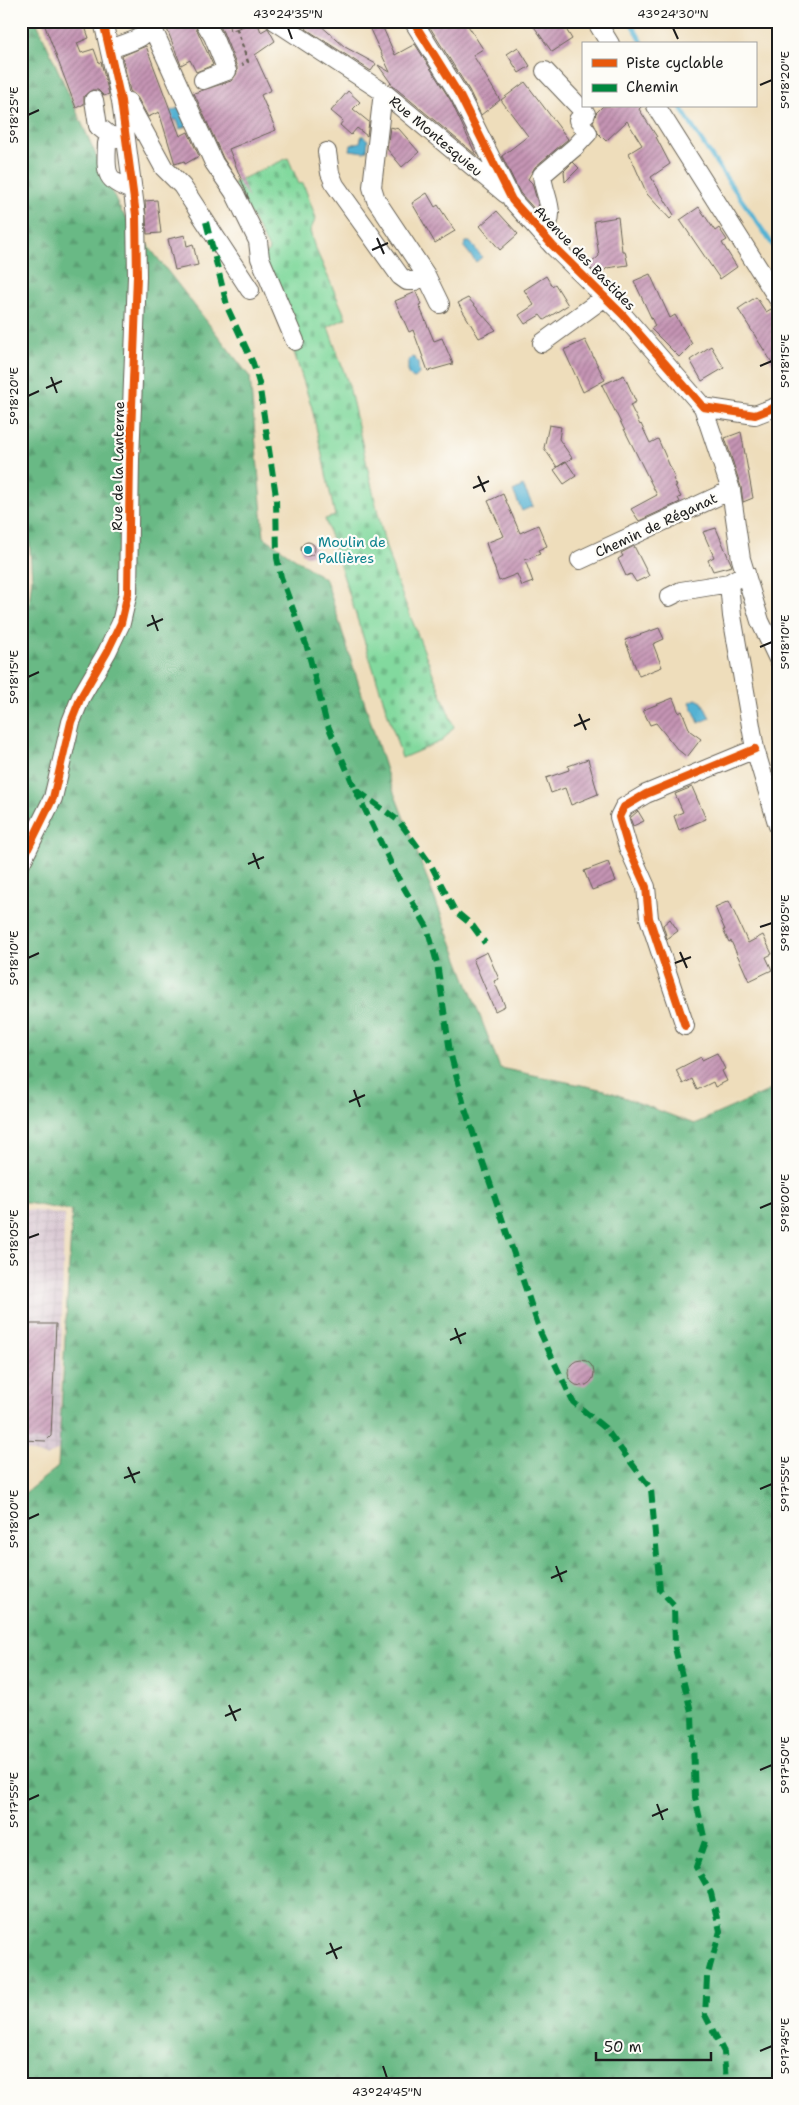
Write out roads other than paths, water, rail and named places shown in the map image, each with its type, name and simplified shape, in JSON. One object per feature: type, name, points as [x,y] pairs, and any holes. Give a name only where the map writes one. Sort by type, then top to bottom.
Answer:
[{"type":"street","name":"Rue de la Lanterne","points":[[21,863],[53,798],[71,722],[80,697],[107,652],[121,623],[128,593],[136,215],[121,102],[103,21]]},
{"type":"street","points":[[203,80],[227,71],[213,36],[204,21]]},
{"type":"street","name":"Rue Montesquieu","points":[[275,21],[383,92],[512,200]]},
{"type":"street","name":"Avenue des Bastides","points":[[413,21],[460,96],[512,200],[542,234],[623,315],[703,407]]},
{"type":"street","points":[[596,21],[609,42]]},
{"type":"street","points":[[110,49],[146,35],[152,24]]},
{"type":"street","points":[[152,24],[214,164],[234,192],[258,241],[260,258],[295,341]]},
{"type":"street","points":[[542,234],[549,225],[551,212],[542,175],[588,133],[578,120],[586,114],[545,71]]},
{"type":"street","name":"Rue Montesquieu","points":[[383,92],[372,187],[376,200],[426,275],[440,304]]},
{"type":"street","points":[[94,100],[98,126],[109,135],[126,140]]},
{"type":"street","points":[[121,102],[128,102],[164,168],[182,186],[250,290]]},
{"type":"street","points":[[657,108],[778,299]]},
{"type":"street","points":[[108,143],[107,173],[114,183],[133,190]]},
{"type":"street","points":[[327,152],[330,173],[335,185],[400,276],[407,282],[415,281],[426,275]]},
{"type":"street","points":[[542,343],[605,297]]},
{"type":"street","points":[[703,407],[755,415],[778,406]]},
{"type":"street","name":"Chemin de Réganat","points":[[703,407],[731,490],[741,559],[760,621],[778,659]]},
{"type":"street","name":"Chemin de Réganat","points":[[580,560],[731,490]]},
{"type":"street","points":[[669,597],[681,591],[729,583],[746,573]]},
{"type":"street","points":[[729,583],[732,616],[755,749],[778,826]]},
{"type":"street","points":[[685,1026],[649,918],[646,887],[628,847],[619,817],[624,807],[646,794],[755,749]]},
{"type":"water","points":[[181,107],[189,125],[180,129],[177,120],[174,120],[168,112]]},
{"type":"water","points":[[362,135],[368,140],[367,150],[364,152],[350,150],[351,145],[360,142]]},
{"type":"water","points":[[466,242],[470,242],[482,257],[476,262],[464,247]]},
{"type":"water","points":[[412,357],[418,363],[419,374],[415,378],[408,374],[408,361]]},
{"type":"water","points":[[523,486],[533,506],[522,511],[513,491]]},
{"type":"water","points":[[696,699],[702,702],[710,718],[699,723],[690,702]]},
{"type":"waterway","points":[[630,21],[642,42]]},
{"type":"waterway","points":[[681,108],[715,162],[778,253]]},
{"type":"place","name":"Moulin de Pallières","points":[[308,550]]}]
